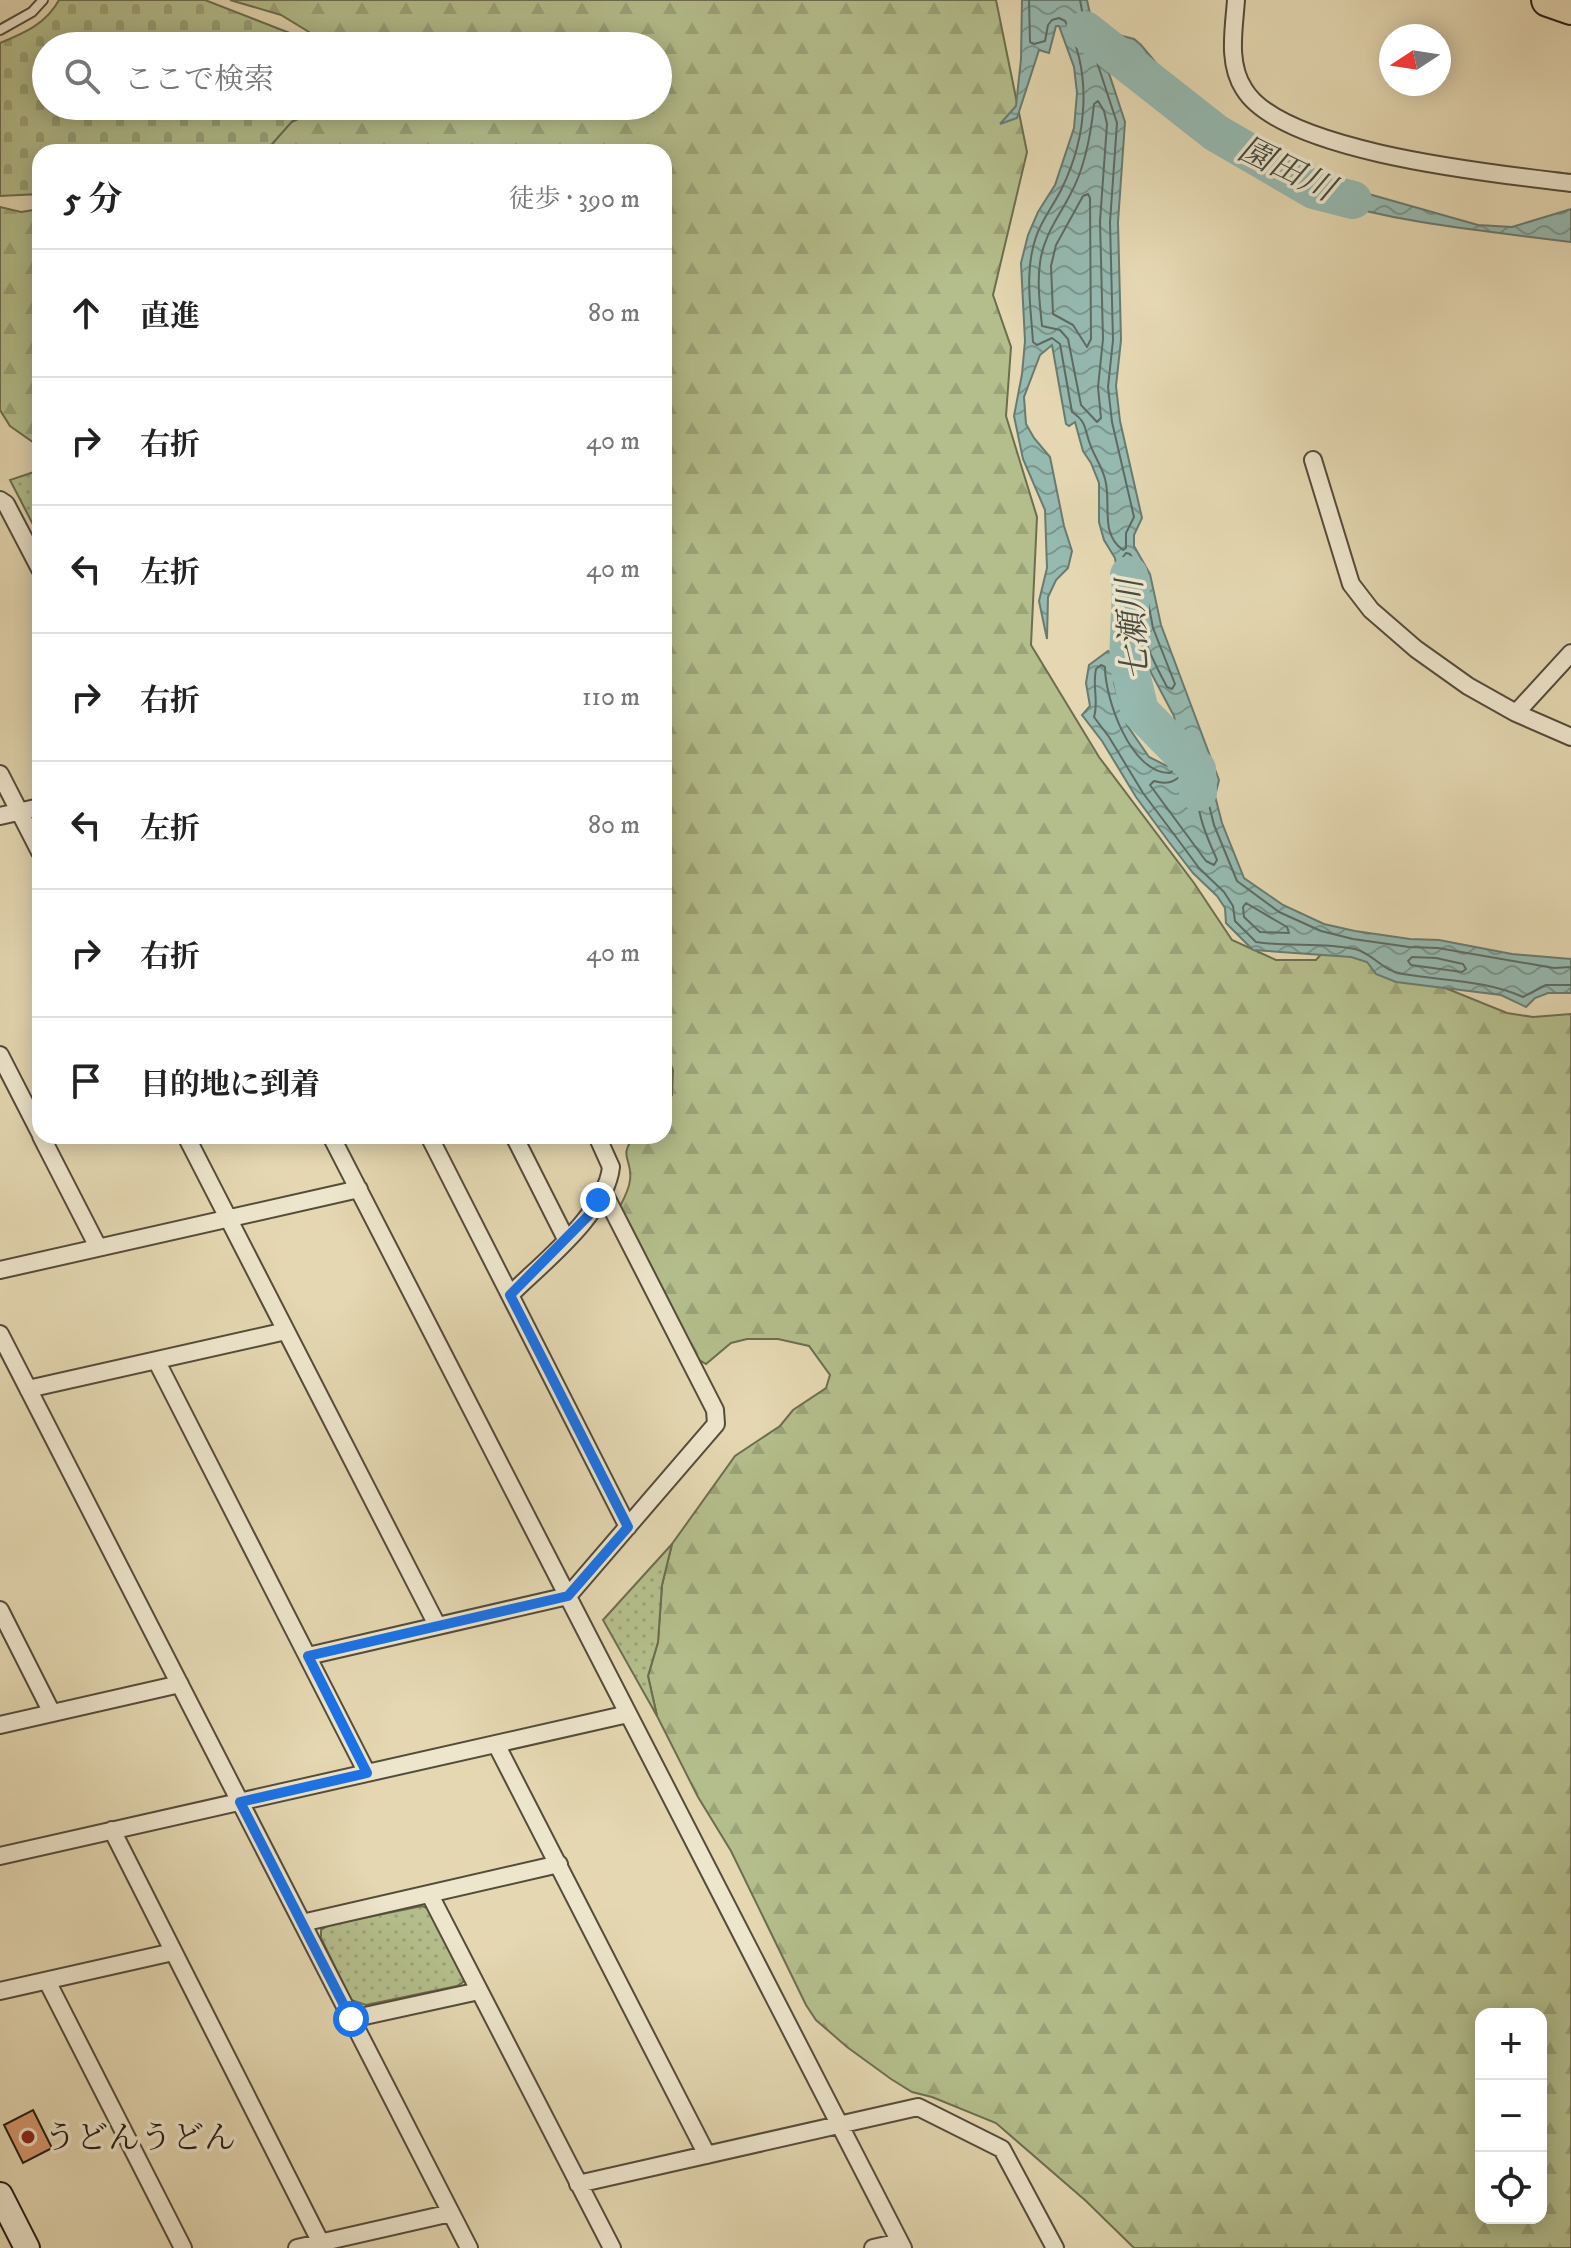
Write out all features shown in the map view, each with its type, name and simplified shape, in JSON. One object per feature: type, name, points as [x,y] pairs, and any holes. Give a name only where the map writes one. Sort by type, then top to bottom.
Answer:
[{"type":"highway","points":[[1548,0],[1571,8]]},
{"type":"street","points":[[1236,0],[1233,53],[1237,75],[1254,102],[1288,124],[1307,134],[1361,149],[1475,170],[1571,183]]},
{"type":"street","points":[[1313,460],[1346,571],[1358,596],[1416,649],[1468,686],[1516,713],[1571,737]]},
{"type":"street","points":[[0,500],[6,504],[32,554]]},
{"type":"street","points":[[1516,713],[1571,653]]},
{"type":"street","points":[[0,774],[32,837]]},
{"type":"street","points":[[0,816],[32,809]]},
{"type":"street","points":[[0,1055],[32,1117]]},
{"type":"street","points":[[46,1144],[98,1247]]},
{"type":"street","points":[[190,1144],[437,1625]]},
{"type":"street","points":[[335,1144],[901,2245],[873,2248]]},
{"type":"street","points":[[433,1144],[628,1527]]},
{"type":"street","points":[[518,1144],[566,1239]]},
{"type":"street","points":[[510,1295],[588,1216],[603,1191],[611,1167],[601,1144]]},
{"type":"street","points":[[0,1270],[359,1189]]},
{"type":"street","points":[[308,1656],[568,1596],[716,1424],[717,1417],[603,1191]]},
{"type":"street","points":[[28,1389],[286,1331]]},
{"type":"street","points":[[0,1334],[469,2248]]},
{"type":"street","points":[[157,1362],[367,1773]]},
{"type":"street","points":[[0,1610],[52,1713]]},
{"type":"street","points":[[0,1725],[180,1684]]},
{"type":"street","points":[[0,1856],[628,1714]]},
{"type":"street","points":[[496,1744],[707,2155]]},
{"type":"street","points":[[112,1830],[321,2243]]},
{"type":"street","points":[[302,1923],[559,1864]]},
{"type":"street","points":[[430,1895],[612,2248]]},
{"type":"street","points":[[0,1991],[173,1952]]},
{"type":"street","points":[[47,1981],[183,2248]]},
{"type":"street","points":[[351,2019],[479,1991]]},
{"type":"street","points":[[578,2184],[923,2108],[997,2145],[1011,2160],[1055,2248]]},
{"type":"street","points":[[0,2195],[27,2248]]},
{"type":"street","points":[[297,2248],[451,2213]]},
{"type":"lane","points":[[0,30],[32,12],[43,0]]},
{"type":"green space","points":[[59,0],[205,0],[287,32],[32,32],[32,120],[293,120],[272,144],[32,144],[32,194],[0,196],[0,43],[41,22]]},
{"type":"green space","points":[[230,0],[996,0],[1027,152],[993,295],[1011,347],[1006,416],[1037,517],[1031,645],[1099,757],[1194,883],[1232,940],[1276,960],[1316,960],[1324,951],[1344,947],[1507,1013],[1533,1017],[1571,1014],[1571,2248],[1134,2248],[1086,2201],[996,2123],[912,2092],[847,2047],[816,2020],[731,1851],[698,1797],[657,1716],[648,1676],[658,1642],[662,1585],[672,1544],[735,1456],[780,1426],[793,1410],[826,1388],[830,1375],[809,1346],[778,1339],[747,1339],[731,1343],[706,1364],[691,1355],[617,1212],[629,1184],[626,1154],[630,1144],[672,1144],[672,144],[272,144],[289,123],[296,120],[672,120],[672,32],[309,32],[281,15]]},
{"type":"green space","points":[[0,207],[21,212],[32,210],[32,441],[10,426],[0,410]]},
{"type":"green space","points":[[32,473],[32,523],[10,480]]},
{"type":"green space","points":[[672,1544],[662,1585],[658,1642],[648,1676],[657,1716],[603,1620]]},
{"type":"green space","points":[[422,1906],[432,1910],[465,1975],[463,1982],[457,1986],[366,2005],[351,2000],[321,1938],[321,1930],[329,1925]]},
{"type":"water","points":[[1022,0],[1087,0],[1091,18],[1099,30],[1134,39],[1168,77],[1179,97],[1208,123],[1358,191],[1478,225],[1512,227],[1571,209],[1571,242],[1412,220],[1318,198],[1308,191],[1291,167],[1205,137],[1189,126],[1162,84],[1134,56],[1111,48],[1101,49],[1125,122],[1118,222],[1121,340],[1116,386],[1120,421],[1142,518],[1134,535],[1134,546],[1150,574],[1161,625],[1219,780],[1215,796],[1222,823],[1244,878],[1283,905],[1324,924],[1512,954],[1571,959],[1571,993],[1548,993],[1535,998],[1526,1007],[1501,995],[1396,982],[1376,974],[1367,962],[1351,957],[1253,950],[1226,923],[1225,908],[1217,896],[1193,873],[1169,842],[1082,715],[1090,706],[1086,683],[1089,665],[1108,651],[1117,657],[1114,683],[1127,725],[1149,757],[1167,766],[1180,747],[1174,716],[1138,648],[1123,608],[1115,558],[1104,540],[1099,522],[1099,483],[1083,451],[1075,422],[1069,426],[1066,424],[1052,345],[1040,355],[1024,397],[1026,424],[1050,457],[1072,551],[1068,568],[1056,580],[1048,597],[1047,639],[1039,601],[1047,568],[1045,510],[1023,459],[1014,416],[1025,341],[1021,263],[1028,235],[1055,185],[1074,128],[1077,93],[1074,67],[1059,26],[1056,26],[1049,53],[1039,50],[1017,118],[1000,124],[1016,106]]},
{"type":"building","name":"うどんうどん","points":[[33,2110],[52,2148],[23,2163],[4,2125]]},
{"type":"waterway","name":"園田川","points":[[1085,30],[1216,133],[1314,190],[1353,200]]},
{"type":"waterway","name":"七瀬川","points":[[1129,575],[1128,661],[1140,711],[1197,769],[1198,792]]},
{"type":"place","name":"うどんうどん","points":[[28,2137]]},
{"type":"route","points":[[351,2019],[240,1802],[367,1773],[308,1656],[568,1596],[628,1527],[510,1295],[588,1216],[598,1200]]}]
